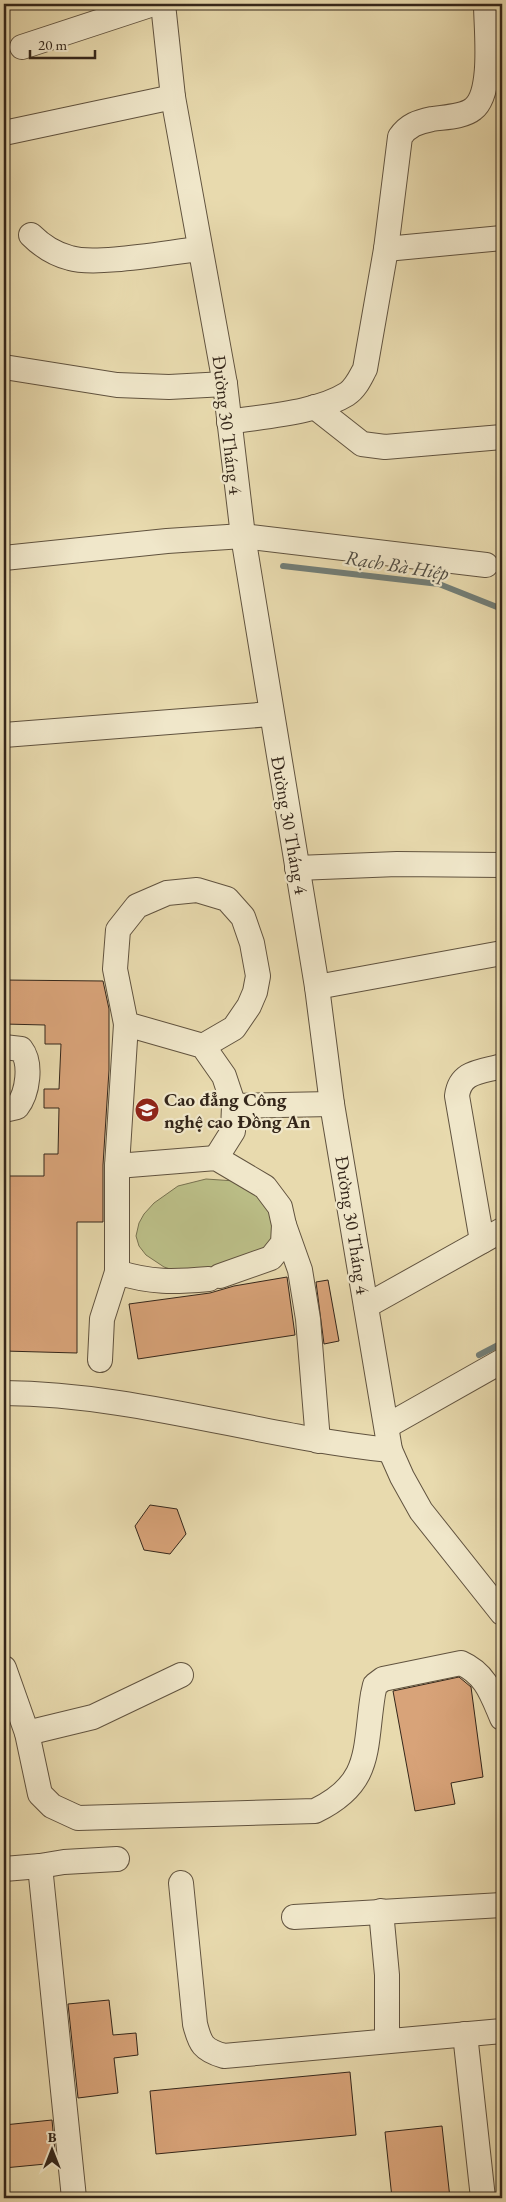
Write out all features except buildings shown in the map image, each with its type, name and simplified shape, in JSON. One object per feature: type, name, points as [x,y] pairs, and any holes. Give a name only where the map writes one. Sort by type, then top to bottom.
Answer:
[{"type":"street","points":[[22,47],[153,4]]},
{"type":"street","name":"Đường 30 Tháng 4","points":[[163,4],[174,97],[225,384],[243,536],[317,987],[332,1104],[390,1450],[402,1477],[421,1511],[502,1613]]},
{"type":"street","points":[[229,422],[315,407],[347,394],[357,384],[365,369],[386,249],[400,137],[406,128],[415,123],[463,114],[474,108],[480,101],[487,82],[486,4]]},
{"type":"street","points":[[4,133],[174,97]]},
{"type":"street","points":[[31,235],[42,246],[72,259],[98,260],[200,249]]},
{"type":"street","points":[[386,249],[502,238]]},
{"type":"street","points":[[4,367],[117,385],[168,387],[225,384]]},
{"type":"street","points":[[315,407],[362,444],[386,447],[502,437]]},
{"type":"street","points":[[4,558],[167,541],[243,536],[486,565]]},
{"type":"street","points":[[4,736],[271,714]]},
{"type":"street","points":[[298,868],[397,864],[502,864]]},
{"type":"street","points":[[100,1360],[102,1319],[117,1272],[117,1166],[126,1024],[115,969],[118,930],[137,906],[167,893],[197,890],[227,899],[243,917],[252,943],[258,976],[255,992],[249,1006],[234,1028],[203,1046]]},
{"type":"street","points":[[317,987],[502,953]]},
{"type":"street","points":[[126,1024],[203,1046],[224,1076],[234,1106],[233,1131],[216,1158]]},
{"type":"street","points":[[4,1047],[21,1049],[26,1055],[26,1088],[23,1100],[18,1107],[4,1110]]},
{"type":"street","points":[[482,1241],[457,1090],[458,1085],[466,1076],[502,1066]]},
{"type":"street","points":[[234,1106],[332,1104]]},
{"type":"street","points":[[117,1166],[216,1158],[265,1187],[280,1208],[300,1270],[313,1360],[318,1441]]},
{"type":"street","points":[[117,1272],[142,1280],[166,1282],[214,1277],[272,1258],[282,1243],[284,1225]]},
{"type":"street","points":[[366,1306],[502,1230]]},
{"type":"street","points":[[386,1426],[502,1361]]},
{"type":"street","points":[[4,1393],[114,1401],[318,1441],[390,1450]]},
{"type":"street","points":[[4,1668],[28,1733],[40,1794],[52,1806],[78,1818],[315,1811],[336,1801],[351,1788],[361,1772],[375,1685],[383,1679],[461,1663],[473,1668],[482,1677],[502,1718]]},
{"type":"street","points":[[28,1733],[93,1717],[181,1675]]},
{"type":"street","points":[[4,1869],[64,1862],[117,1859]]},
{"type":"street","points":[[40,1866],[74,2198]]},
{"type":"street","points":[[181,1883],[195,2024],[200,2042],[210,2052],[224,2056],[502,2031]]},
{"type":"street","points":[[294,1917],[502,1905]]},
{"type":"street","points":[[381,1911],[386,1974],[387,2041]]},
{"type":"street","points":[[464,2034],[483,2198]]},
{"type":"green space","points":[[206,1179],[235,1181],[260,1190],[278,1229],[269,1248],[253,1259],[186,1274],[164,1267],[146,1255],[139,1246],[136,1236],[139,1223],[154,1203],[178,1186]]},
{"type":"waterway","name":"Rạch Bà Hiệp","points":[[283,566],[439,584],[502,609]]},
{"type":"waterway","points":[[479,1355],[502,1343]]},
{"type":"place","name":"Cao đẳng Công nghệ cao Đồng An","points":[[147,1110]]}]
